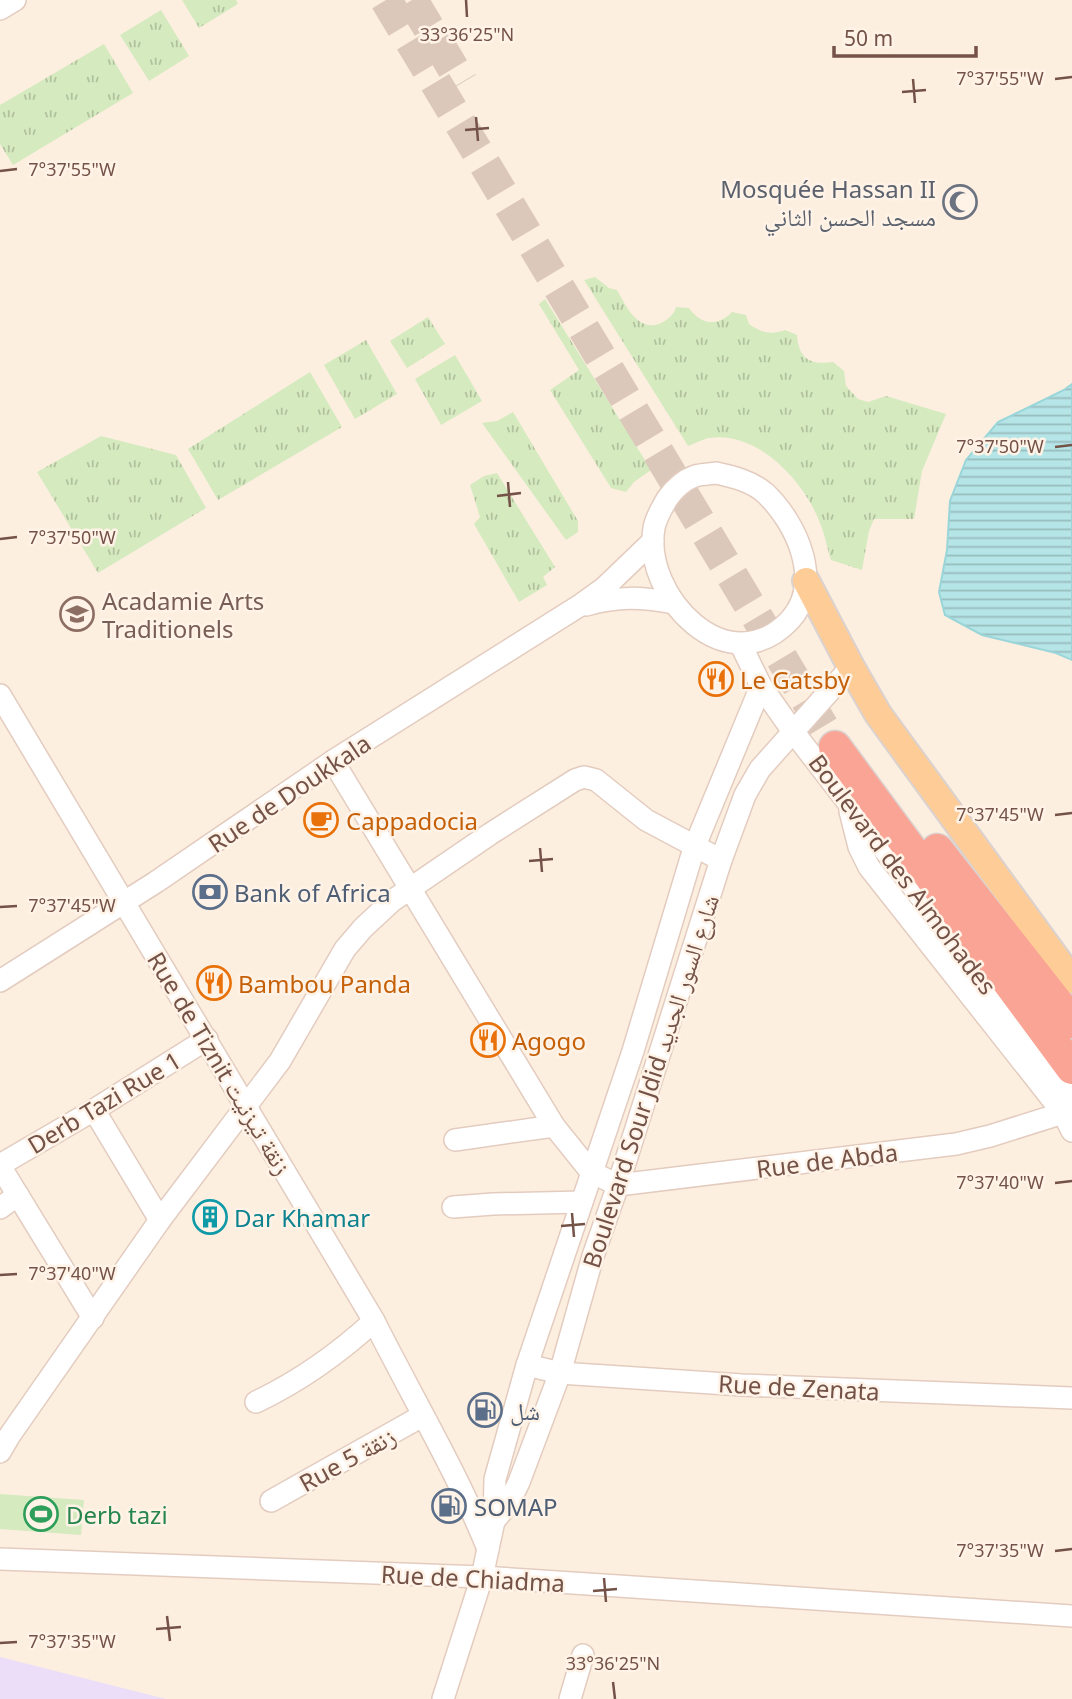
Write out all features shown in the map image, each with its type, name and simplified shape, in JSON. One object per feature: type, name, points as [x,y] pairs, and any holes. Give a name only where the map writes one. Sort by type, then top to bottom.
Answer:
[{"type":"highway","points":[[1072,1022],[843,742],[1072,1068]]},
{"type":"main road","points":[[806,581],[878,714],[1072,980]]},
{"type":"street","points":[[0,9],[15,0]]},
{"type":"street","points":[[716,473],[742,478],[764,492],[794,533],[804,559],[806,581],[800,606],[779,631],[756,643],[741,645],[708,634],[674,603],[660,577],[653,541],[654,526],[660,510],[674,489],[695,476],[716,473]]},
{"type":"street","name":"Rue de Doukkala","points":[[0,981],[124,903],[333,761],[579,606],[604,587],[653,541]]},
{"type":"street","name":"Rue de Doukkala","points":[[579,606],[633,597],[674,603]]},
{"type":"street","name":"Boulevard des Almohades","points":[[741,645],[761,686],[792,730],[1048,1062],[1069,1115]]},
{"type":"street","name":"Boulevard Sour Jdid شارع السور الجديد","points":[[494,1521],[509,1503],[519,1482],[560,1373],[593,1256],[721,860],[752,780],[792,730],[851,667]]},
{"type":"street","name":"Boulevard Sour Jdid شارع السور الجديد","points":[[443,1699],[482,1577],[494,1521],[495,1479],[527,1365],[640,1026],[694,848],[761,686]]},
{"type":"street","name":"Rue de Tiznit زنقة تيزنيت","points":[[0,695],[374,1321],[422,1416],[455,1473],[488,1549]]},
{"type":"street","points":[[333,761],[554,1126],[591,1172],[618,1185]]},
{"type":"street","points":[[3,1436],[93,1318],[160,1220],[280,1060],[345,949],[378,912],[490,834],[575,780],[584,777],[596,780],[646,820],[694,848],[721,860]]},
{"type":"street","name":"Derb Tazi Rue 1","points":[[0,1165],[207,1039]]},
{"type":"street","points":[[94,1110],[160,1220]]},
{"type":"street","name":"Rue de Abda","points":[[618,1185],[956,1144],[1069,1115]]},
{"type":"street","points":[[455,1140],[554,1126]]},
{"type":"street","points":[[0,1165],[93,1318]]},
{"type":"street","points":[[0,1208],[18,1195]]},
{"type":"street","points":[[453,1207],[493,1203],[582,1202]]},
{"type":"street","points":[[256,1402],[304,1376],[339,1352],[374,1321]]},
{"type":"street","name":"Rue de Zenata","points":[[527,1365],[560,1373],[742,1385],[1072,1398]]},
{"type":"street","name":"Rue 5 زنقة","points":[[271,1501],[422,1416]]},
{"type":"street","name":"Rue de Chiadma","points":[[0,1559],[482,1577],[1072,1616]]},
{"type":"street","points":[[570,1699],[583,1655]]},
{"type":"shaded area","points":[[0,1657],[166,1699],[0,1699]]},
{"type":"green space","points":[[182,0],[236,0],[238,4],[199,28]]},
{"type":"green space","points":[[161,10],[189,56],[149,81],[120,35]]},
{"type":"green space","points":[[104,44],[133,93],[13,165],[0,144],[0,105]]},
{"type":"green space","points":[[595,277],[609,288],[617,290],[634,316],[646,324],[661,323],[669,318],[676,307],[689,308],[699,318],[709,322],[721,320],[732,312],[746,315],[749,324],[762,331],[770,333],[785,330],[797,335],[800,350],[808,359],[818,363],[833,362],[844,371],[846,386],[858,399],[868,402],[886,396],[946,414],[922,471],[914,519],[874,519],[869,531],[862,570],[831,560],[813,507],[791,476],[777,462],[745,442],[727,438],[704,439],[688,446],[584,280]]},
{"type":"green space","points":[[545,299],[651,470],[634,482],[626,492],[611,488],[550,390],[579,370],[539,304]]},
{"type":"green space","points":[[428,317],[445,344],[407,368],[390,341]]},
{"type":"green space","points":[[366,340],[397,394],[355,419],[324,365]]},
{"type":"green space","points":[[455,355],[482,401],[441,425],[415,379]]},
{"type":"green space","points":[[310,372],[342,427],[218,500],[188,449]]},
{"type":"green space","points":[[513,412],[578,521],[578,532],[566,540],[482,423],[497,421]]},
{"type":"green space","points":[[101,436],[176,455],[206,508],[98,573],[37,472]]},
{"type":"green space","points":[[497,473],[555,567],[543,577],[547,585],[519,602],[474,524],[480,517],[470,485],[484,476]]},
{"type":"green space","name":"Derb tazi","points":[[0,1494],[84,1500],[81,1535],[0,1529]]},
{"type":"water","points":[[1072,384],[1072,660],[1056,653],[982,635],[945,615],[939,592],[947,550],[950,501],[966,460],[998,422]]},
{"type":"tunnel","points":[[386,0],[835,747]]},
{"type":"tunnel","points":[[412,0],[462,83]]},
{"type":"place","name":"Mosquée Hassan II مسجد الحسن الثاني","points":[[960,202]]},
{"type":"place","name":"Acadamie Arts Traditionels","points":[[77,614]]},
{"type":"place","name":"Le Gatsby","points":[[716,679]]},
{"type":"place","name":"Cappadocia","points":[[321,820]]},
{"type":"place","name":"Bank of Africa","points":[[210,892]]},
{"type":"place","name":"Bambou Panda","points":[[214,983]]},
{"type":"place","name":"Agogo","points":[[488,1040]]},
{"type":"place","name":"Dar Khamar","points":[[210,1217]]},
{"type":"place","name":"شل","points":[[485,1410]]},
{"type":"place","name":"SOMAP","points":[[449,1506]]},
{"type":"place","name":"Derb tazi","points":[[41,1514]]}]
